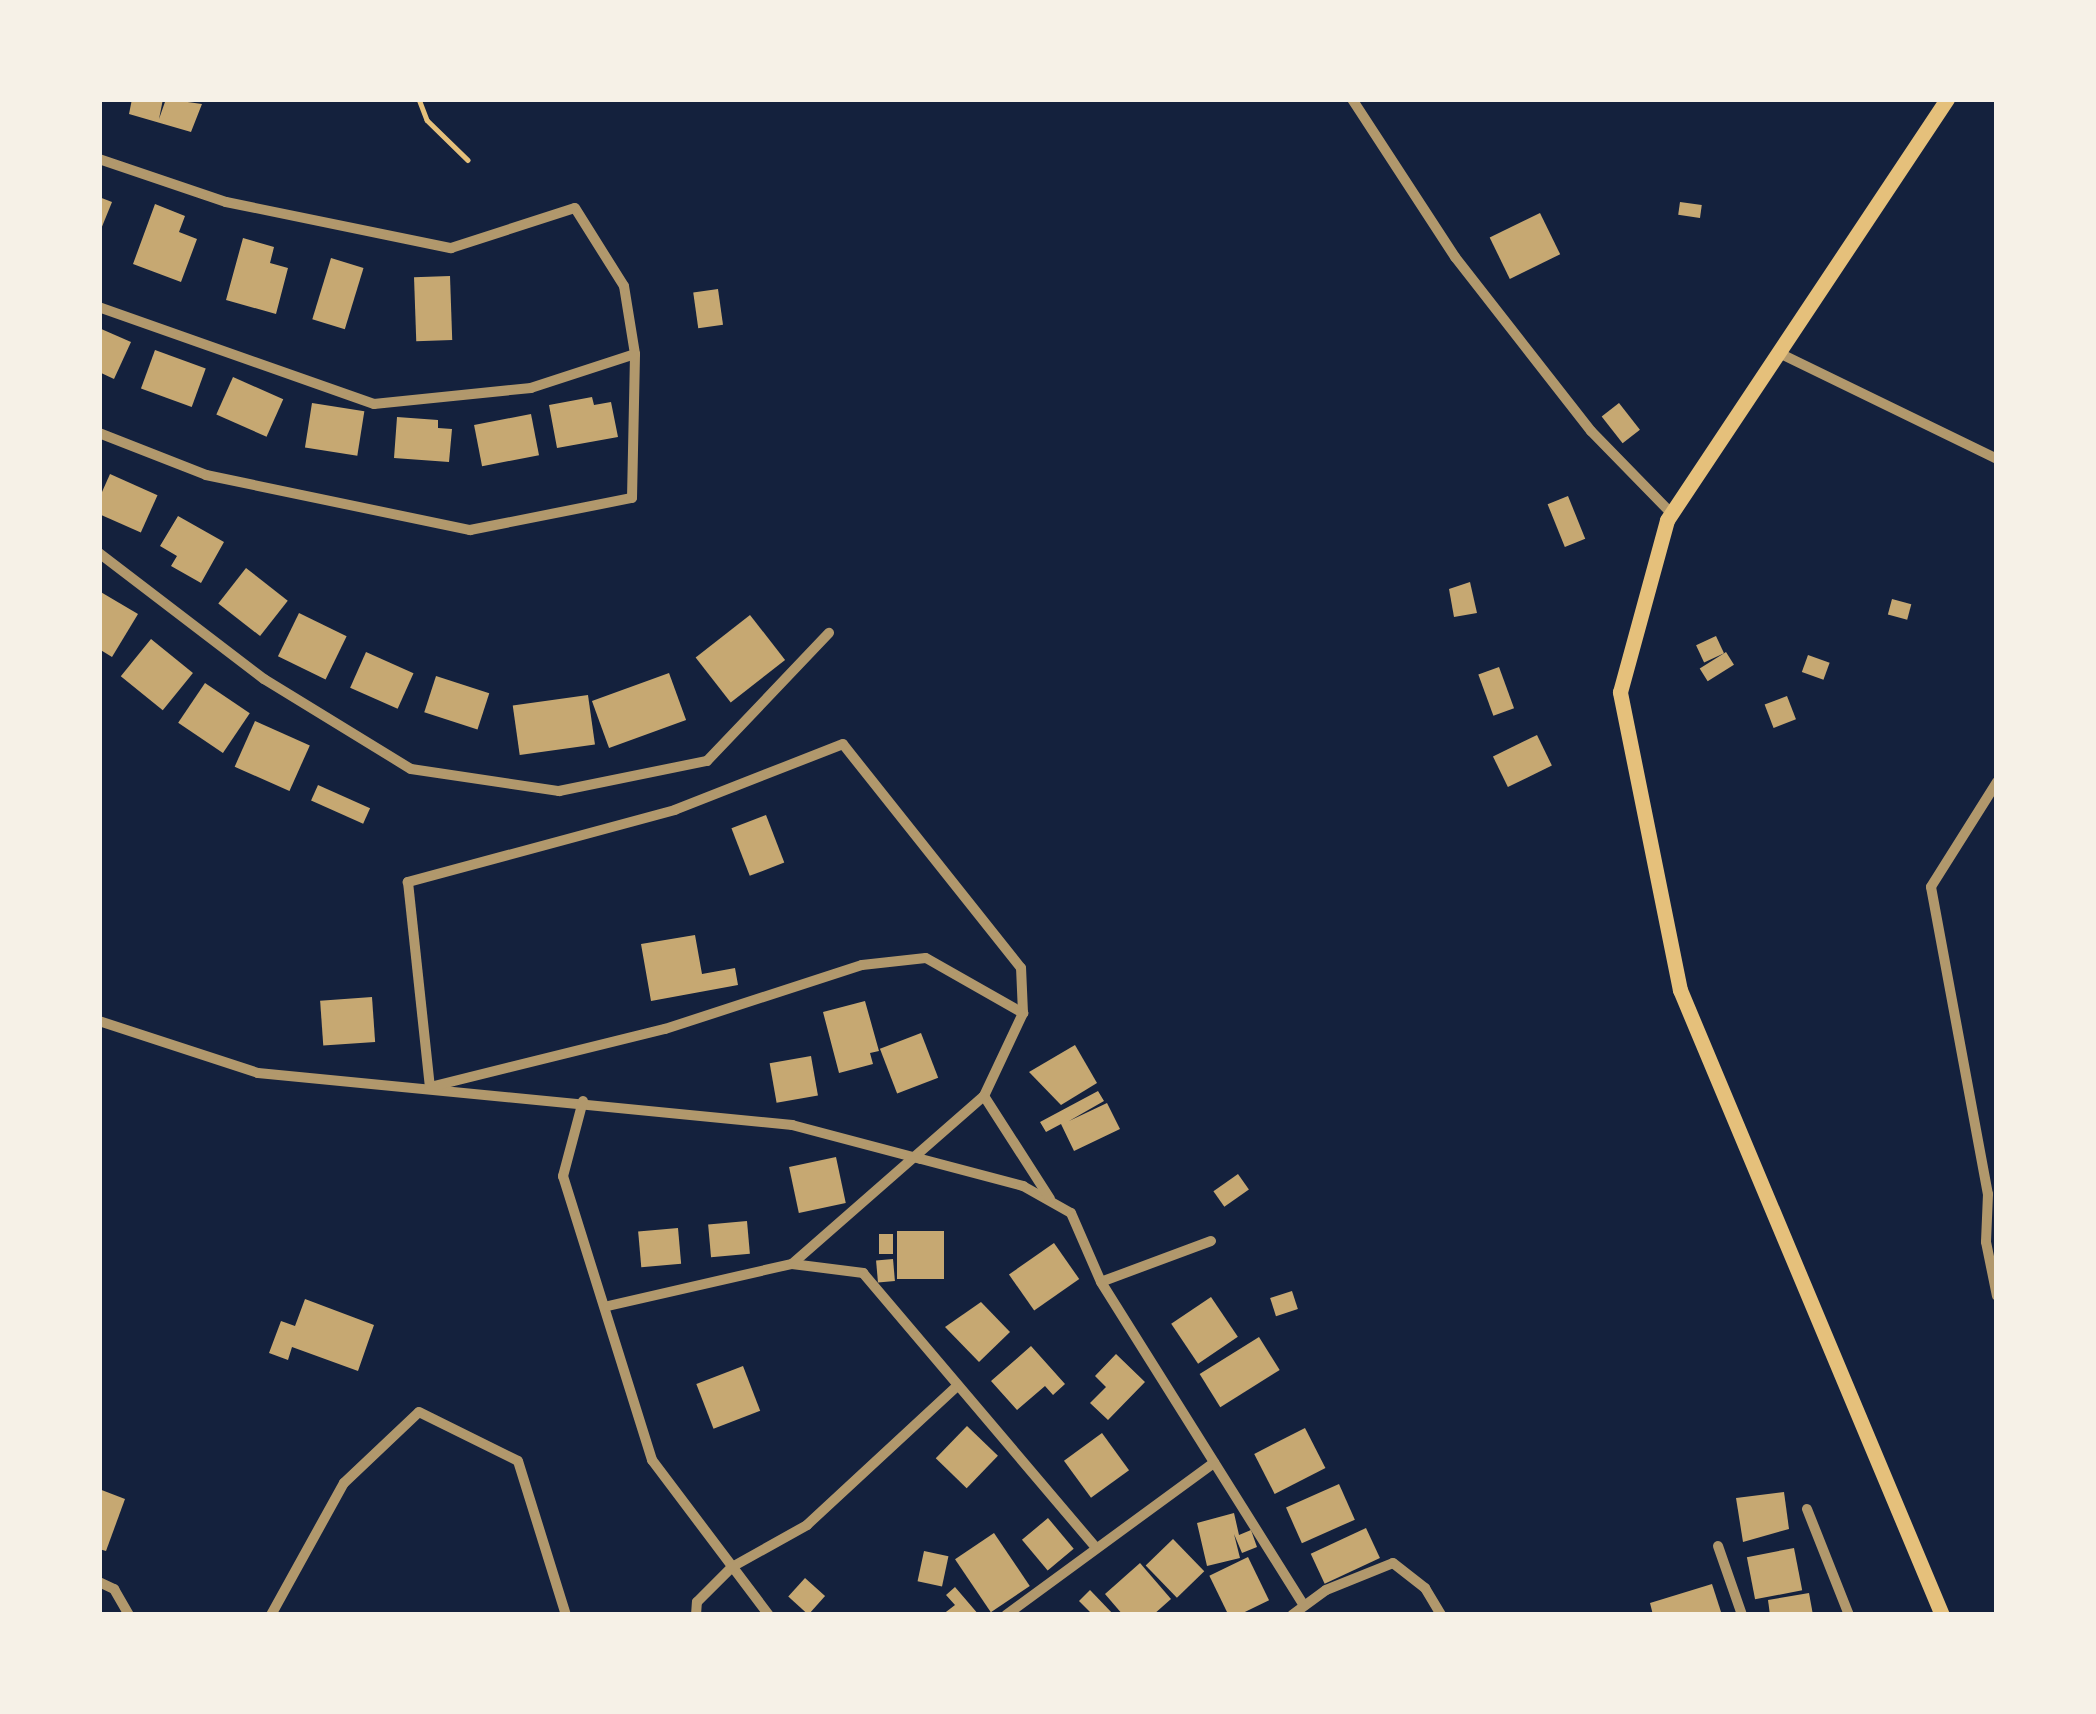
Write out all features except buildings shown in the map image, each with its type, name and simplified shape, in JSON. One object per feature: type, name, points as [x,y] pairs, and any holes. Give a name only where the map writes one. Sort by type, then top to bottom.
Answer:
[{"type":"main road","points":[[1942,1615],[1680,990],[1620,692],[1672,514],[1947,99]]},
{"type":"street","points":[[1352,99],[1455,257],[1591,431],[1672,514]]},
{"type":"street","points":[[99,159],[226,202],[451,248],[575,208],[624,286],[635,353],[632,498],[470,530],[206,475],[99,434]]},
{"type":"street","points":[[99,307],[374,404],[531,388],[635,353]]},
{"type":"street","points":[[1779,353],[1997,459]]},
{"type":"street","points":[[99,553],[263,679],[411,770],[559,791],[707,761],[829,633]]},
{"type":"street","points":[[430,1087],[409,882],[675,810],[842,744],[1021,968],[1023,1013],[984,1096],[921,1159],[793,1264]]},
{"type":"street","points":[[1997,782],[1930,887],[1988,1194],[1986,1242],[1997,1296]]},
{"type":"street","points":[[430,1087],[665,1029],[862,964],[926,958],[1023,1013]]},
{"type":"street","points":[[99,1021],[258,1072],[792,1125],[1023,1186],[1070,1213],[1100,1282],[1304,1606]]},
{"type":"street","points":[[984,1096],[1052,1202]]},
{"type":"street","points":[[583,1101],[563,1176],[608,1306],[652,1460],[770,1615]]},
{"type":"street","points":[[1100,1282],[1211,1241]]},
{"type":"street","points":[[608,1306],[793,1264],[862,1274],[1096,1547]]},
{"type":"street","points":[[696,1615],[697,1602],[732,1567],[807,1525],[957,1386]]},
{"type":"street","points":[[271,1615],[344,1483],[419,1412],[518,1462],[566,1615]]},
{"type":"street","points":[[1006,1615],[1214,1463]]},
{"type":"street","points":[[1807,1509],[1849,1615]]},
{"type":"street","points":[[1718,1546],[1742,1615]]},
{"type":"street","points":[[1292,1615],[1393,1563],[1425,1588],[1441,1615]]},
{"type":"street","points":[[99,1582],[114,1589],[129,1615]]},
{"type":"path","points":[[418,99],[427,120],[468,160]]}]
